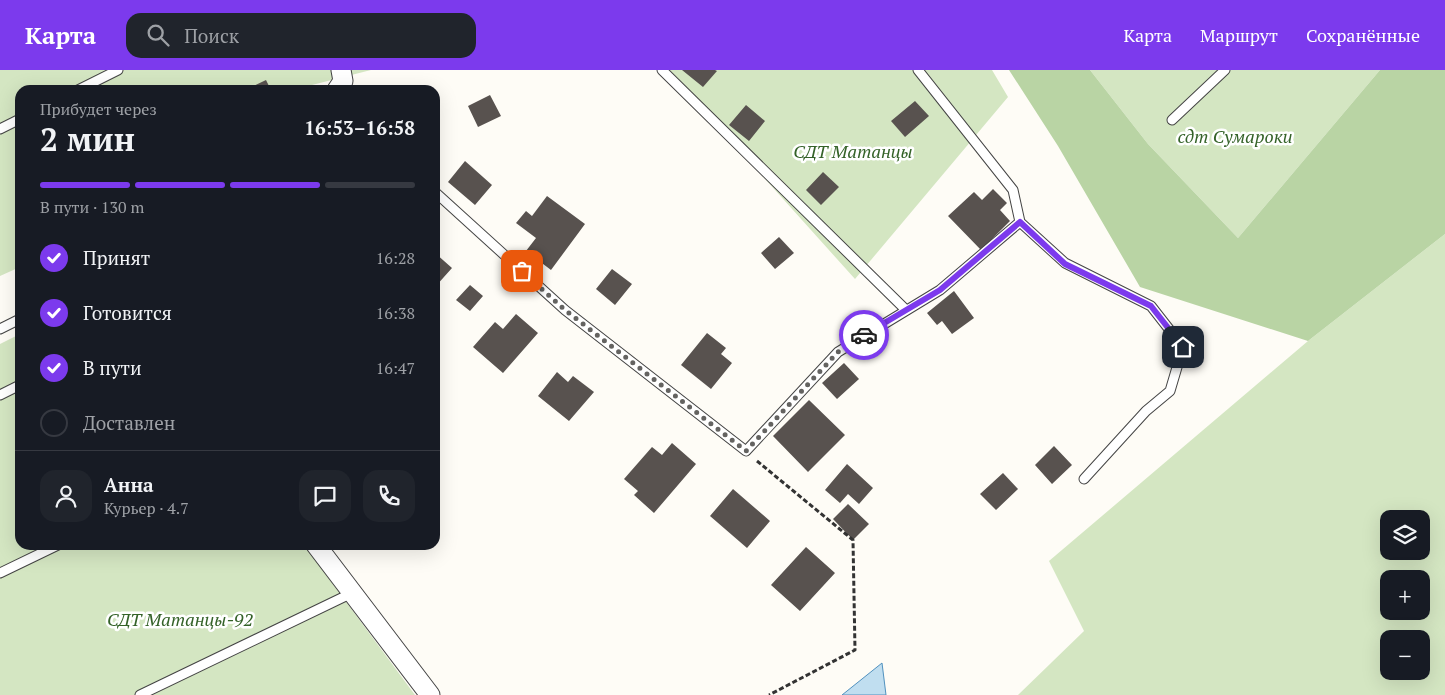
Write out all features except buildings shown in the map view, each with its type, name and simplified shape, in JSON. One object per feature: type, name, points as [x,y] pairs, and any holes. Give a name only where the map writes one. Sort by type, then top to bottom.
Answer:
[{"type":"street","points":[[320,550],[430,695]]},
{"type":"lane","points":[[88,85],[118,70]]},
{"type":"lane","points":[[662,70],[906,310]]},
{"type":"lane","points":[[918,70],[1013,190],[1020,222],[1065,264],[1151,306],[1183,347],[1170,391],[1146,411],[1084,479]]},
{"type":"lane","points":[[1172,120],[1225,70]]},
{"type":"lane","points":[[0,129],[15,122]]},
{"type":"lane","points":[[440,197],[565,310],[746,451],[838,352],[940,290],[1020,222]]},
{"type":"lane","points":[[0,328],[15,321]]},
{"type":"lane","points":[[0,395],[15,388]]},
{"type":"lane","points":[[0,573],[48,550]]},
{"type":"lane","points":[[140,695],[352,593]]},
{"type":"path","points":[[746,451],[853,540],[855,650],[769,695]]},
{"type":"green space","points":[[0,70],[371,70],[312,85],[15,85],[15,269],[0,276]]},
{"type":"green space","name":"СДТ Матанцы","points":[[667,70],[992,70],[1008,97],[855,279]]},
{"type":"green space","points":[[1009,70],[1090,70],[1148,144],[1238,238],[1380,70],[1445,70],[1445,234],[1308,341],[1140,287],[1058,146]]},
{"type":"green space","name":"сдт Сумароки","points":[[1090,70],[1380,70],[1238,238],[1148,144]]},
{"type":"green space","points":[[1445,234],[1445,695],[1018,695],[1084,631],[1049,561],[1308,341]]},
{"type":"green space","name":"СДТ Матанцы-92","points":[[15,336],[15,550],[308,550],[415,695],[0,695],[0,344]]},
{"type":"water","points":[[882,663],[886,695],[842,695]]},
{"type":"way so far","points":[[522,271],[565,310],[746,451],[838,352],[864,335]]},
{"type":"route","points":[[864,335],[940,290],[1020,222],[1065,264],[1151,306],[1183,347]]}]
